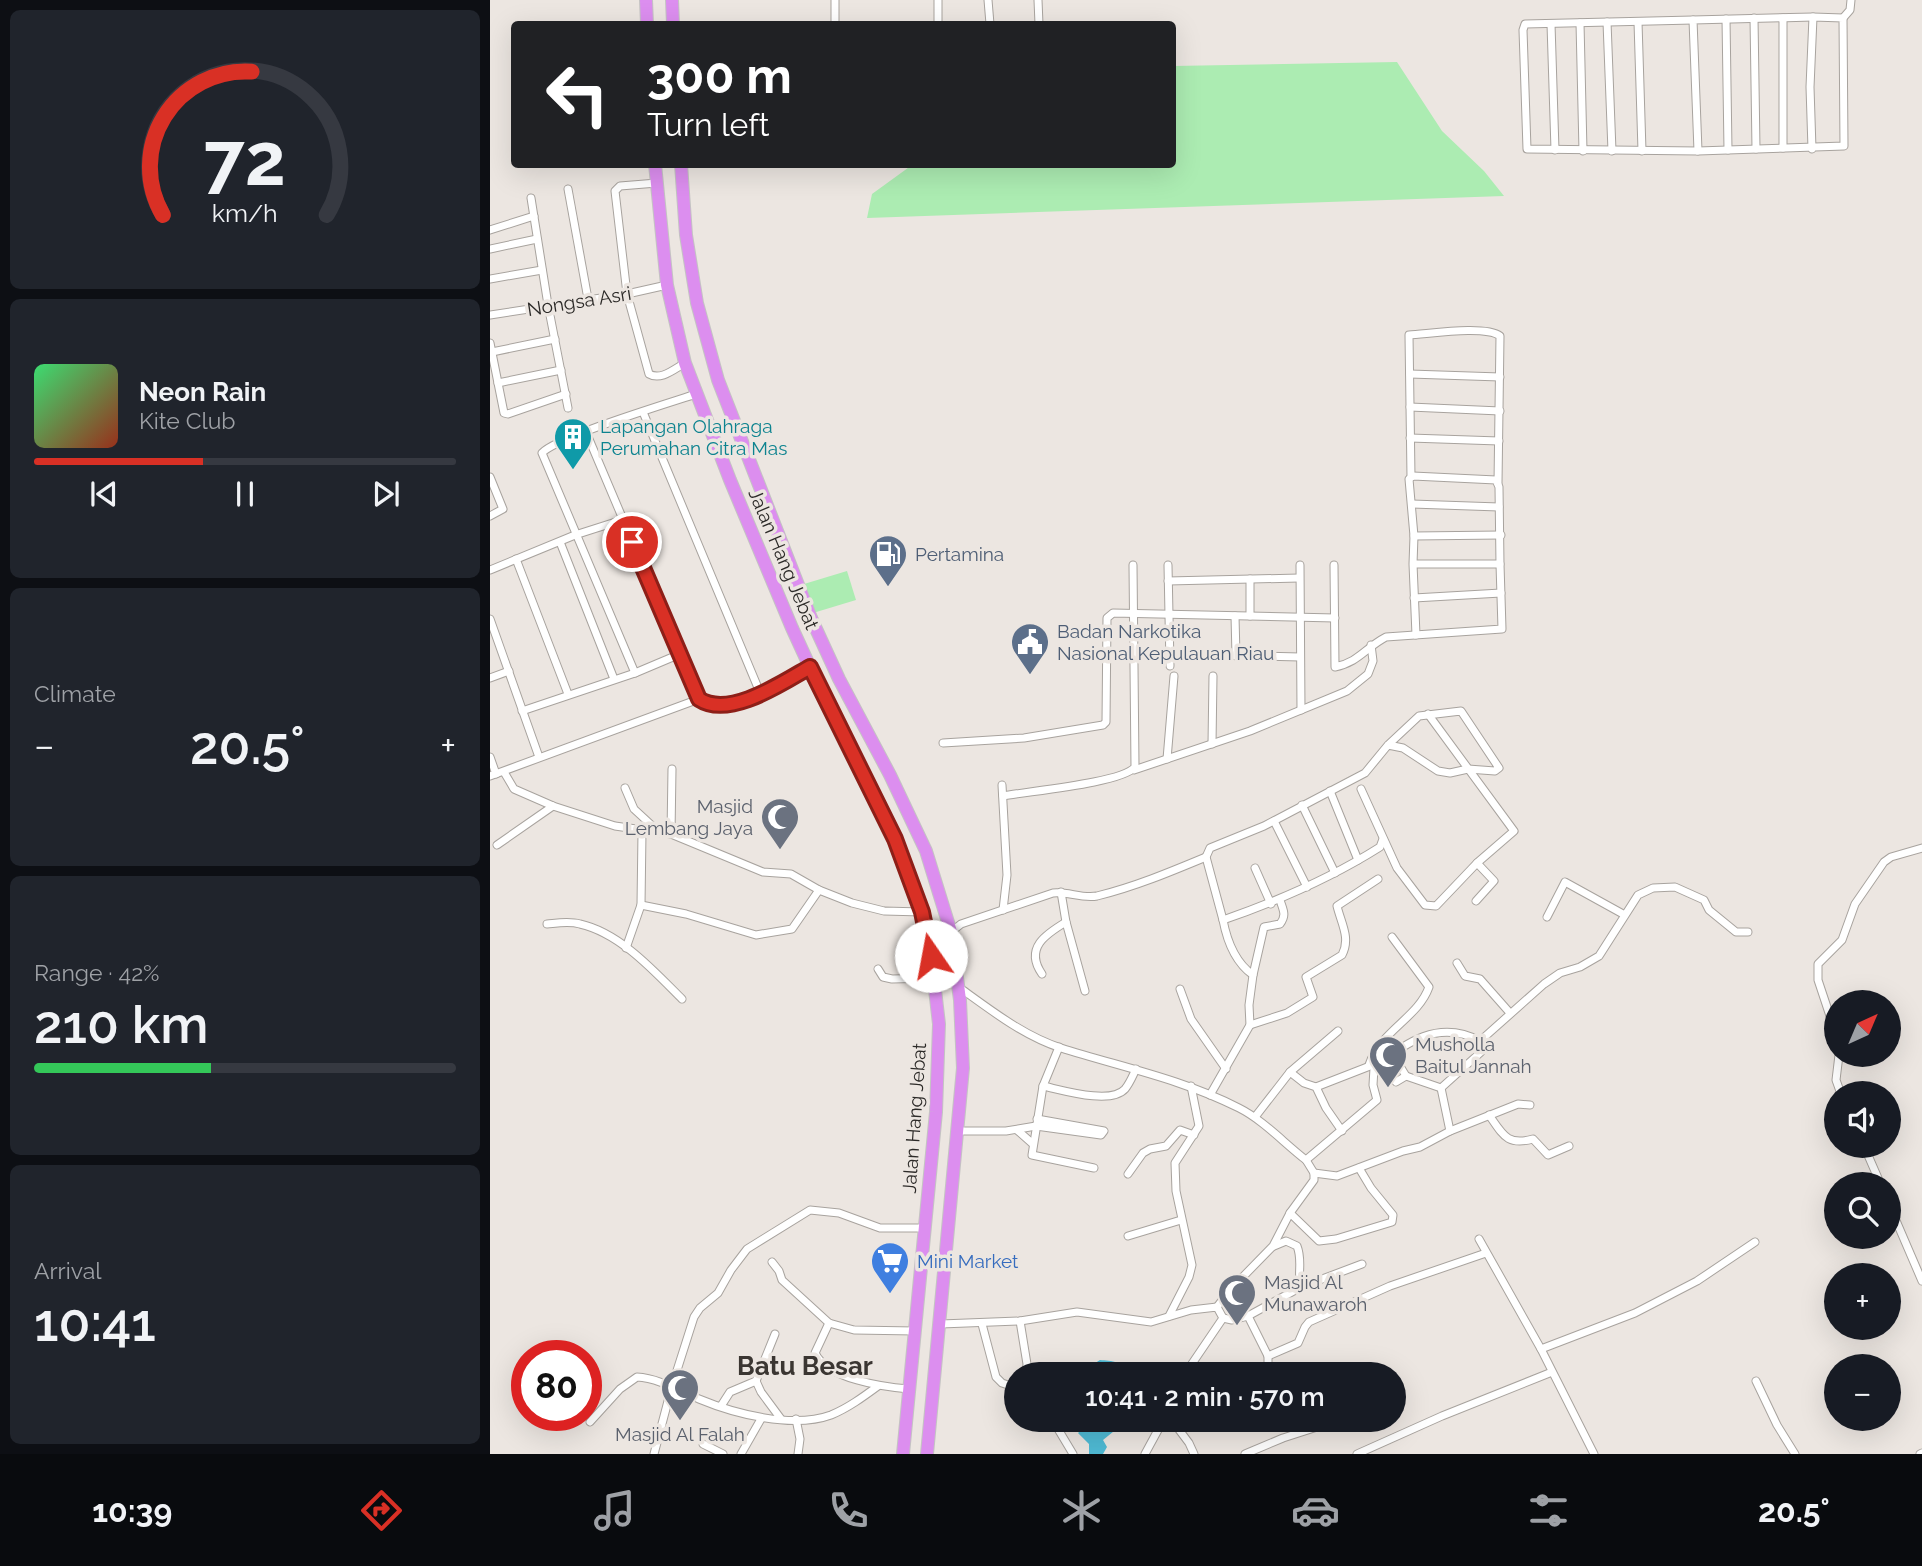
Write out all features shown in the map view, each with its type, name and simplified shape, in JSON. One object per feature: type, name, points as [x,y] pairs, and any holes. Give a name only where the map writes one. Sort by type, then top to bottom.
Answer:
[{"type":"highway","points":[[646,0],[647,21]]},
{"type":"highway","points":[[672,0],[673,21]]},
{"type":"highway","name":"Jalan Hang Jebat","points":[[655,168],[667,285],[685,363],[772,583],[810,667],[895,839],[922,912],[935,978],[939,1024],[938,1080],[903,1454]]},
{"type":"highway","points":[[681,168],[686,235],[697,303],[718,380],[811,618],[935,876],[951,932],[959,988],[962,1068],[927,1454]]},
{"type":"highway","points":[[895,839],[915,830]]},
{"type":"street","points":[[835,0],[835,21]]},
{"type":"street","points":[[938,0],[938,21]]},
{"type":"street","points":[[988,0],[990,21]]},
{"type":"street","points":[[1038,0],[1039,21]]},
{"type":"street","points":[[1843,19],[1813,17],[1525,24],[1523,43],[1527,149],[1698,151],[1844,146],[1843,19],[1850,10],[1851,0]]},
{"type":"street","points":[[1812,149],[1810,87],[1813,17]]},
{"type":"street","points":[[1754,18],[1756,149]]},
{"type":"street","points":[[1783,18],[1783,148]]},
{"type":"street","points":[[1726,19],[1728,150]]},
{"type":"street","points":[[1693,20],[1698,151]]},
{"type":"street","points":[[1607,22],[1612,151]]},
{"type":"street","points":[[1638,22],[1643,151]]},
{"type":"street","points":[[1580,23],[1583,150]]},
{"type":"street","points":[[1551,24],[1555,150]]},
{"type":"street","points":[[657,183],[620,186],[615,191],[627,294],[651,376],[661,377],[685,363]]},
{"type":"street","points":[[568,189],[588,299]]},
{"type":"street","points":[[531,198],[568,408]]},
{"type":"street","points":[[490,230],[534,216]]},
{"type":"street","points":[[490,249],[537,239]]},
{"type":"street","points":[[490,279],[542,270]]},
{"type":"street","name":"Nongsa Asri","points":[[490,315],[627,294],[667,285]]},
{"type":"street","points":[[1334,565],[1335,667],[1351,663],[1371,645],[1386,637],[1416,635],[1502,629],[1498,483],[1500,336],[1496,333],[1474,331],[1409,335],[1409,481],[1416,635]]},
{"type":"street","points":[[492,352],[555,339]]},
{"type":"street","points":[[490,343],[503,412],[508,414],[566,394]]},
{"type":"street","points":[[498,383],[561,370]]},
{"type":"street","points":[[1410,374],[1500,377]]},
{"type":"street","points":[[635,673],[542,453],[548,447],[586,432],[696,394]]},
{"type":"street","points":[[1410,407],[1500,411]]},
{"type":"street","points":[[643,412],[761,695]]},
{"type":"street","points":[[586,432],[699,699]]},
{"type":"street","points":[[1410,438],[1499,441]]},
{"type":"street","points":[[490,477],[503,510],[490,516]]},
{"type":"street","points":[[1411,477],[1493,479],[1498,483]]},
{"type":"street","points":[[1412,504],[1499,507]]},
{"type":"street","points":[[490,568],[622,520]]},
{"type":"street","points":[[1413,536],[1501,535]]},
{"type":"street","points":[[560,542],[614,679]]},
{"type":"street","points":[[516,559],[568,694]]},
{"type":"street","points":[[1413,564],[1500,564]]},
{"type":"street","points":[[1133,565],[1133,770]]},
{"type":"street","points":[[1168,565],[1170,666]]},
{"type":"street","points":[[1300,565],[1301,710]]},
{"type":"street","points":[[1168,581],[1299,578]]},
{"type":"street","points":[[1250,579],[1250,617]]},
{"type":"street","points":[[1414,598],[1501,593]]},
{"type":"street","points":[[943,743],[1024,738],[1103,725],[1106,722],[1107,705],[1107,618],[1113,613],[1335,618]]},
{"type":"street","points":[[1235,616],[1236,656]]},
{"type":"street","points":[[490,619],[539,757]]},
{"type":"street","points":[[1003,796],[1126,775],[1133,770],[1301,710],[1347,691],[1368,674],[1373,661],[1371,645]]},
{"type":"street","points":[[523,711],[635,673],[680,654]]},
{"type":"street","points":[[1169,654],[1300,657]]},
{"type":"street","points":[[497,774],[699,699],[716,706],[761,695],[810,667]]},
{"type":"street","points":[[490,678],[509,671]]},
{"type":"street","points":[[1167,759],[1174,676]]},
{"type":"street","points":[[1212,744],[1213,676]]},
{"type":"street","points":[[951,932],[961,924],[1003,909],[1061,892],[1094,897],[1150,880],[1206,857],[1214,846],[1252,832],[1365,773],[1388,745],[1419,716],[1461,711],[1499,768],[1495,771],[1438,771],[1403,748],[1388,745]]},
{"type":"street","points":[[1361,789],[1397,868],[1425,905],[1436,906],[1514,830],[1428,715]]},
{"type":"street","points":[[490,757],[497,774],[513,789],[553,806],[615,826],[642,832],[671,834],[760,871],[787,873],[819,890],[884,911],[922,912]]},
{"type":"street","points":[[671,834],[673,769]]},
{"type":"street","points":[[1002,785],[1007,875],[1003,909]]},
{"type":"street","points":[[625,788],[634,808],[661,833]]},
{"type":"street","points":[[1330,790],[1358,860]]},
{"type":"street","points":[[1302,804],[1335,873]]},
{"type":"street","points":[[497,845],[553,806]]},
{"type":"street","points":[[1274,821],[1307,887]]},
{"type":"street","points":[[626,948],[641,905],[642,832]]},
{"type":"street","points":[[1223,920],[1271,904],[1335,873],[1380,847],[1383,839]]},
{"type":"street","points":[[1824,998],[1818,980],[1818,964],[1842,940],[1855,904],[1884,862],[1891,857],[1922,848]]},
{"type":"street","points":[[1206,857],[1226,934],[1242,967],[1253,975]]},
{"type":"street","points":[[1476,901],[1494,881],[1478,863]]},
{"type":"street","points":[[1255,868],[1271,904]]},
{"type":"street","points":[[1251,1025],[1287,1013],[1313,997],[1306,977],[1345,951],[1346,931],[1337,906],[1378,879]]},
{"type":"street","points":[[1547,917],[1565,882],[1623,914]]},
{"type":"street","points":[[1480,1041],[1557,975],[1599,956],[1637,895],[1653,888],[1675,887],[1704,900],[1712,912],[1736,932],[1748,932]]},
{"type":"street","points":[[641,905],[685,914],[760,936],[792,929],[819,890]]},
{"type":"street","points":[[1061,892],[1066,922],[1086,991]]},
{"type":"street","points":[[1210,1095],[1251,1025],[1249,1005],[1264,927],[1280,924],[1284,919],[1285,912],[1280,900]]},
{"type":"street","points":[[1042,974],[1037,967],[1041,939],[1066,922]]},
{"type":"street","points":[[547,924],[580,924],[599,930],[626,948],[682,999]]},
{"type":"street","points":[[1306,1160],[1377,1100],[1371,1067],[1378,1044],[1408,1015],[1429,987],[1392,937]]},
{"type":"street","points":[[1457,963],[1465,976],[1480,979],[1510,1013]]},
{"type":"street","points":[[878,969],[883,976],[892,979],[935,978]]},
{"type":"street","points":[[940,1324],[1020,1321],[1077,1312],[1151,1322],[1217,1307],[1273,1246],[1290,1213],[1314,1180],[1314,1173],[1306,1160],[1255,1117],[1191,1086],[1059,1047],[1011,1024],[959,988]]},
{"type":"street","points":[[1180,989],[1191,1018],[1226,1069]]},
{"type":"street","points":[[1255,1117],[1290,1072],[1338,1031]]},
{"type":"street","points":[[1290,1072],[1304,1083],[1316,1087],[1371,1067],[1415,1039],[1429,1034],[1463,1033],[1480,1041]]},
{"type":"street","points":[[1441,1088],[1481,1052],[1480,1041]]},
{"type":"street","points":[[1059,1047],[1043,1086],[1032,1153],[1035,1157],[1094,1168]]},
{"type":"street","points":[[1392,1053],[1406,1076],[1441,1088]]},
{"type":"street","points":[[1043,1086],[1098,1097],[1119,1093],[1126,1088],[1136,1069]]},
{"type":"street","points":[[1396,1082],[1406,1076]]},
{"type":"street","points":[[1169,1316],[1192,1268],[1176,1191],[1175,1163],[1199,1123],[1191,1086]]},
{"type":"street","points":[[1316,1087],[1342,1131]]},
{"type":"street","points":[[1441,1088],[1450,1131]]},
{"type":"street","points":[[1314,1173],[1332,1177],[1420,1147],[1450,1131],[1521,1103],[1530,1105]]},
{"type":"street","points":[[1489,1115],[1503,1136],[1513,1142],[1521,1143],[1533,1139],[1548,1155],[1569,1146]]},
{"type":"street","points":[[957,1131],[1017,1130],[1036,1122],[1104,1131],[1101,1135],[1036,1122]]},
{"type":"street","points":[[1017,1130],[1033,1144]]},
{"type":"street","points":[[1128,1174],[1143,1153],[1166,1146],[1180,1130],[1194,1135]]},
{"type":"street","points":[[1290,1213],[1319,1241],[1336,1239],[1392,1222],[1393,1215],[1359,1168]]},
{"type":"street","points":[[654,1454],[671,1387],[697,1312],[715,1297],[730,1270],[747,1249],[793,1219],[815,1209],[839,1213],[880,1228],[926,1228]]},
{"type":"street","points":[[1128,1236],[1181,1220]]},
{"type":"street","points":[[1901,1232],[1922,1281]]},
{"type":"street","points":[[1479,1239],[1541,1349],[1594,1454]]},
{"type":"street","points":[[1273,1246],[1286,1241],[1297,1247],[1301,1260],[1298,1275],[1301,1287]]},
{"type":"street","points":[[1541,1349],[1635,1313],[1697,1281],[1755,1242]]},
{"type":"street","points":[[1268,1356],[1298,1343],[1309,1322],[1390,1286],[1486,1253]]},
{"type":"street","points":[[772,1262],[782,1280],[816,1314],[829,1323],[855,1330],[915,1331]]},
{"type":"street","points":[[1217,1307],[1223,1318],[1232,1320],[1248,1315],[1301,1287],[1362,1264]]},
{"type":"street","points":[[1248,1315],[1268,1356],[1268,1362]]},
{"type":"street","points":[[1193,1362],[1223,1318]]},
{"type":"street","points":[[1020,1321],[1027,1362]]},
{"type":"street","points":[[829,1323],[815,1353],[818,1360],[829,1369],[878,1386],[910,1389]]},
{"type":"street","points":[[982,1324],[996,1377],[1004,1384]]},
{"type":"street","points":[[721,1406],[730,1392],[756,1381],[775,1334]]},
{"type":"street","points":[[1357,1454],[1416,1427],[1552,1373]]},
{"type":"street","points":[[602,1409],[620,1389],[641,1377],[761,1419],[806,1420],[833,1414],[878,1386]]},
{"type":"street","points":[[756,1381],[781,1419]]},
{"type":"street","points":[[1756,1381],[1794,1454]]},
{"type":"street","points":[[741,1454],[761,1419]]},
{"type":"street","points":[[796,1419],[800,1439],[798,1454]]},
{"type":"street","points":[[1060,1432],[1073,1454]]},
{"type":"street","points":[[1144,1454],[1157,1432]]},
{"type":"street","points":[[1181,1432],[1194,1454]]},
{"type":"street","points":[[1245,1454],[1302,1432]]},
{"type":"street","points":[[704,1444],[723,1454]]},
{"type":"green space","points":[[1397,62],[1442,131],[1484,171],[1504,196],[867,218],[872,194],[908,168],[1176,168],[1176,66]]},
{"type":"green space","points":[[847,571],[856,600],[813,613],[804,584]]},
{"type":"water","points":[[1113,1432],[1103,1440],[1107,1447],[1103,1454],[1089,1454],[1089,1444],[1078,1433]]},
{"type":"place","name":"Lapangan Olahraga Perumahan Citra Mas","points":[[573,471]]},
{"type":"place","name":"Pertamina","points":[[888,588]]},
{"type":"place","name":"Badan Narkotika Nasional Kepulauan Riau","points":[[1030,676]]},
{"type":"place","name":"Masjid Lembang Jaya","points":[[780,851]]},
{"type":"place","name":"Musholla Baitul Jannah","points":[[1388,1089]]},
{"type":"place","name":"Mini Market","points":[[890,1295]]},
{"type":"place","name":"Masjid Al Munawaroh","points":[[1237,1327]]},
{"type":"place","name":"Masjid Al Falah","points":[[680,1422]]},
{"type":"district","name":"Batu Besar","points":[[805,1366]]},
{"type":"route","points":[[632,542],[699,699],[716,706],[761,695],[810,667],[895,839],[922,912],[931,956]]}]
